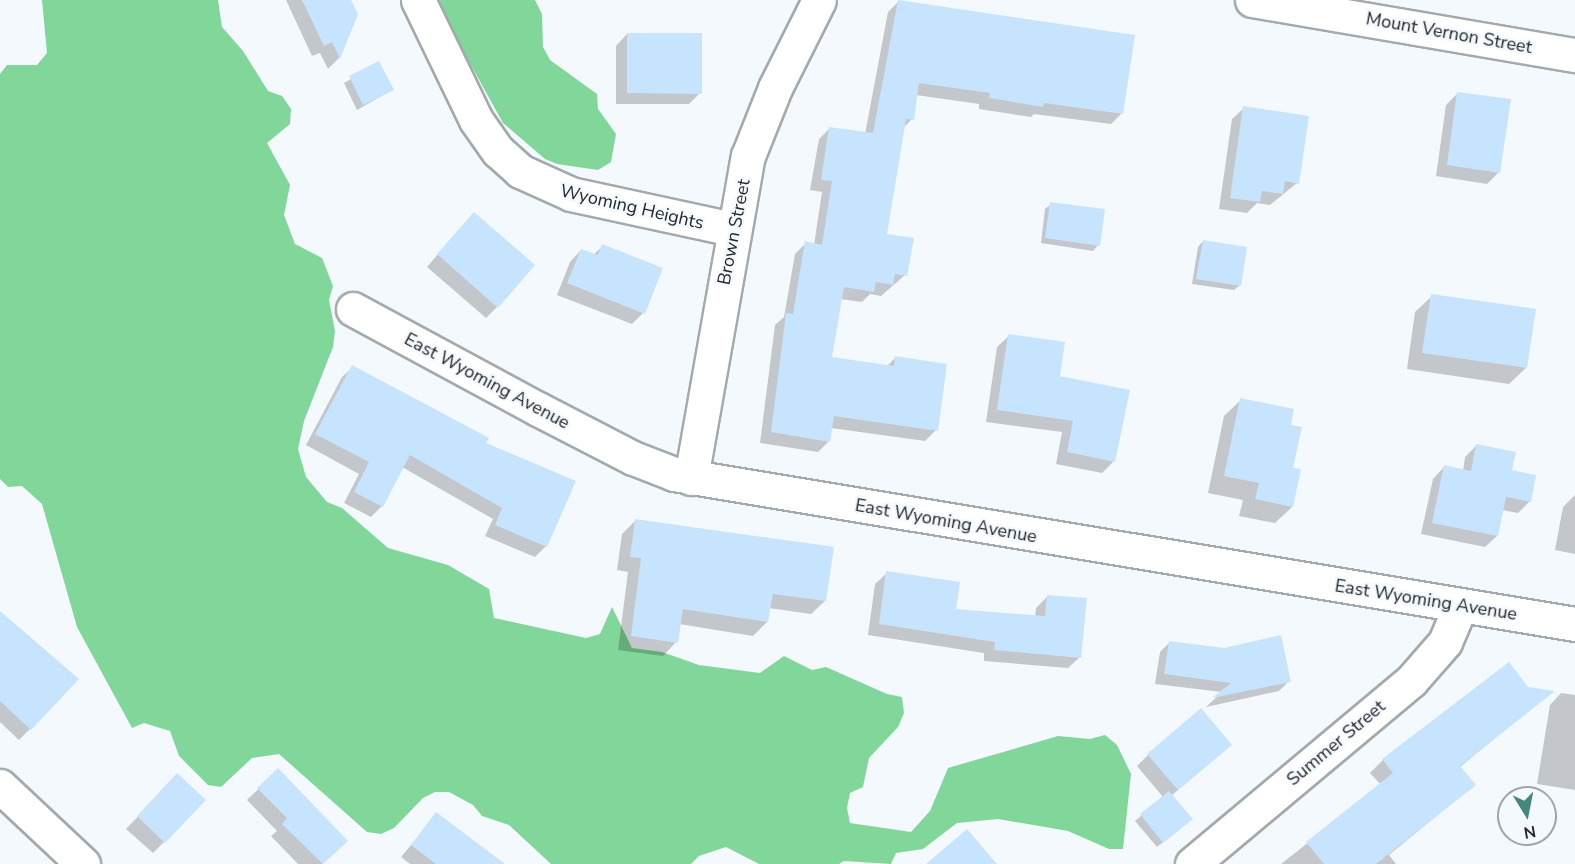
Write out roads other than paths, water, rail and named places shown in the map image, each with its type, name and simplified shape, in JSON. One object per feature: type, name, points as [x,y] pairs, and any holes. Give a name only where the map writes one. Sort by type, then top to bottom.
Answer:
[{"type":"street","name":"Wyoming Heights","points":[[418,0],[476,120],[498,151],[520,171],[571,194],[733,229]]},
{"type":"street","name":"Brown Street","points":[[691,478],[733,229],[748,156],[761,120],[819,0]]},
{"type":"street","name":"Mount Vernon Street","points":[[1252,0],[1575,55]]},
{"type":"street","name":"East Wyoming Avenue","points":[[354,309],[633,458],[691,478],[1460,607],[1575,624]]},
{"type":"street","name":"Summer Street","points":[[1191,864],[1412,681],[1445,642],[1460,607]]},
{"type":"street","points":[[0,786],[83,864]]}]
